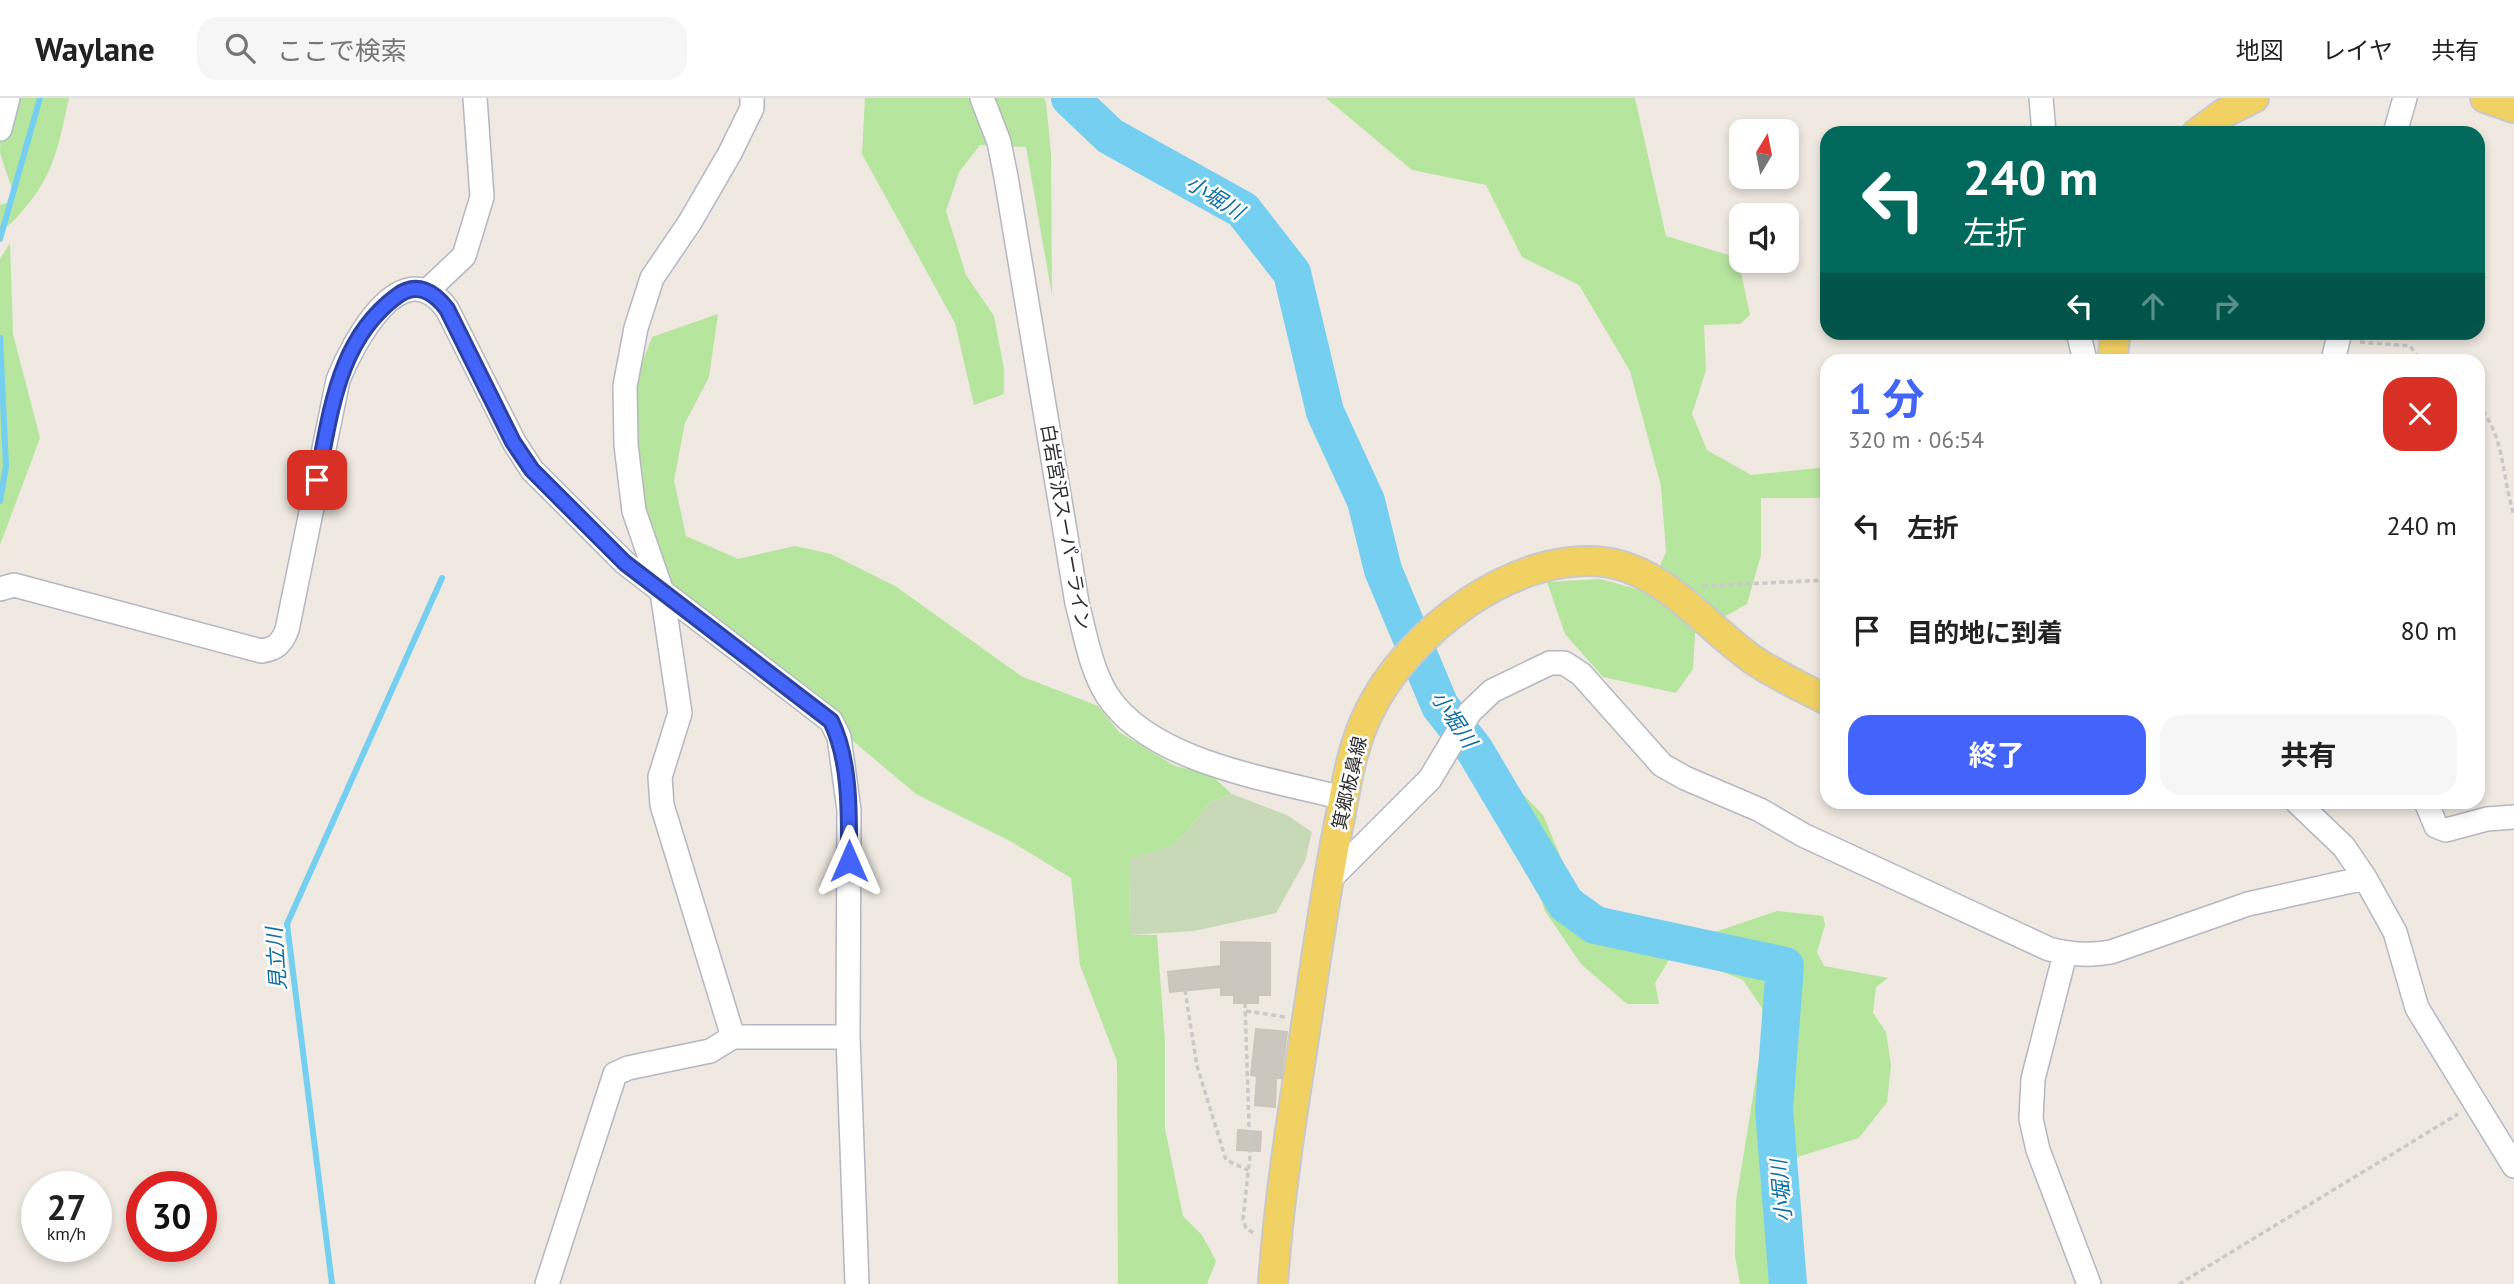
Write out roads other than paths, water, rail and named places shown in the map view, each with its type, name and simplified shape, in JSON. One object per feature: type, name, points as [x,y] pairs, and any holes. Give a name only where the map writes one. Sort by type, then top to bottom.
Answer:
[{"type":"main road","points":[[2206,126],[2224,113],[2254,98]]},
{"type":"main road","points":[[2485,98],[2514,108]]},
{"type":"main road","name":"箕郷板鼻線","points":[[1273,1284],[1276,1239],[1307,1020],[1327,882],[1343,799],[1356,741],[1369,711],[1399,662],[1456,612],[1504,582],[1544,566],[1577,561],[1628,568],[1649,578],[1751,658],[1820,696]]},
{"type":"street","points":[[0,129],[8,98]]},
{"type":"street","points":[[428,290],[464,256],[482,197],[475,98]]},
{"type":"street","points":[[733,1037],[662,805],[660,777],[680,713],[662,592],[634,511],[626,445],[625,386],[636,328],[652,278],[690,222],[730,153],[752,108],[752,98]]},
{"type":"street","name":"白岩宮沢スーパーライン","points":[[982,98],[999,142],[1006,177],[1077,603],[1093,667],[1106,694],[1124,717],[1154,738],[1189,757],[1343,799]]},
{"type":"street","points":[[2041,98],[2043,126]]},
{"type":"street","points":[[2397,126],[2405,98]]},
{"type":"street","points":[[0,589],[14,585],[261,652],[273,649],[282,642],[287,630],[338,380],[346,359],[368,323],[384,306],[402,293],[417,288],[428,290],[438,298],[447,309],[513,442],[532,470],[625,563],[831,721],[839,737],[849,810],[848,1037],[857,1284]]},
{"type":"street","points":[[1327,882],[1430,779],[1471,712],[1492,691],[1550,663],[1564,663],[1581,674],[1662,765],[1685,778],[1760,810],[1803,835],[2065,954],[2092,956],[2111,952],[2248,904],[2365,878]]},
{"type":"street","points":[[2304,809],[2344,847],[2365,878],[2395,932],[2417,1008],[2514,1166]]},
{"type":"street","points":[[2429,809],[2436,826],[2446,830],[2487,818],[2514,817]]},
{"type":"street","points":[[2065,954],[2033,1079],[2031,1119],[2038,1150],[2089,1284]]},
{"type":"street","points":[[547,1284],[615,1074],[628,1068],[710,1051],[733,1037],[848,1037]]},
{"type":"waterway","points":[[0,239],[40,98]]},
{"type":"waterway","name":"小堀川","points":[[1070,98],[1110,136],[1243,210],[1292,273],[1325,412],[1366,501],[1383,570],[1440,706],[1474,749],[1566,904],[1595,925],[1785,966],[1774,1109],[1788,1284]]},
{"type":"waterway","points":[[0,338],[6,466],[0,501]]},
{"type":"waterway","name":"見立川","points":[[332,1284],[287,924],[442,578]]}]
